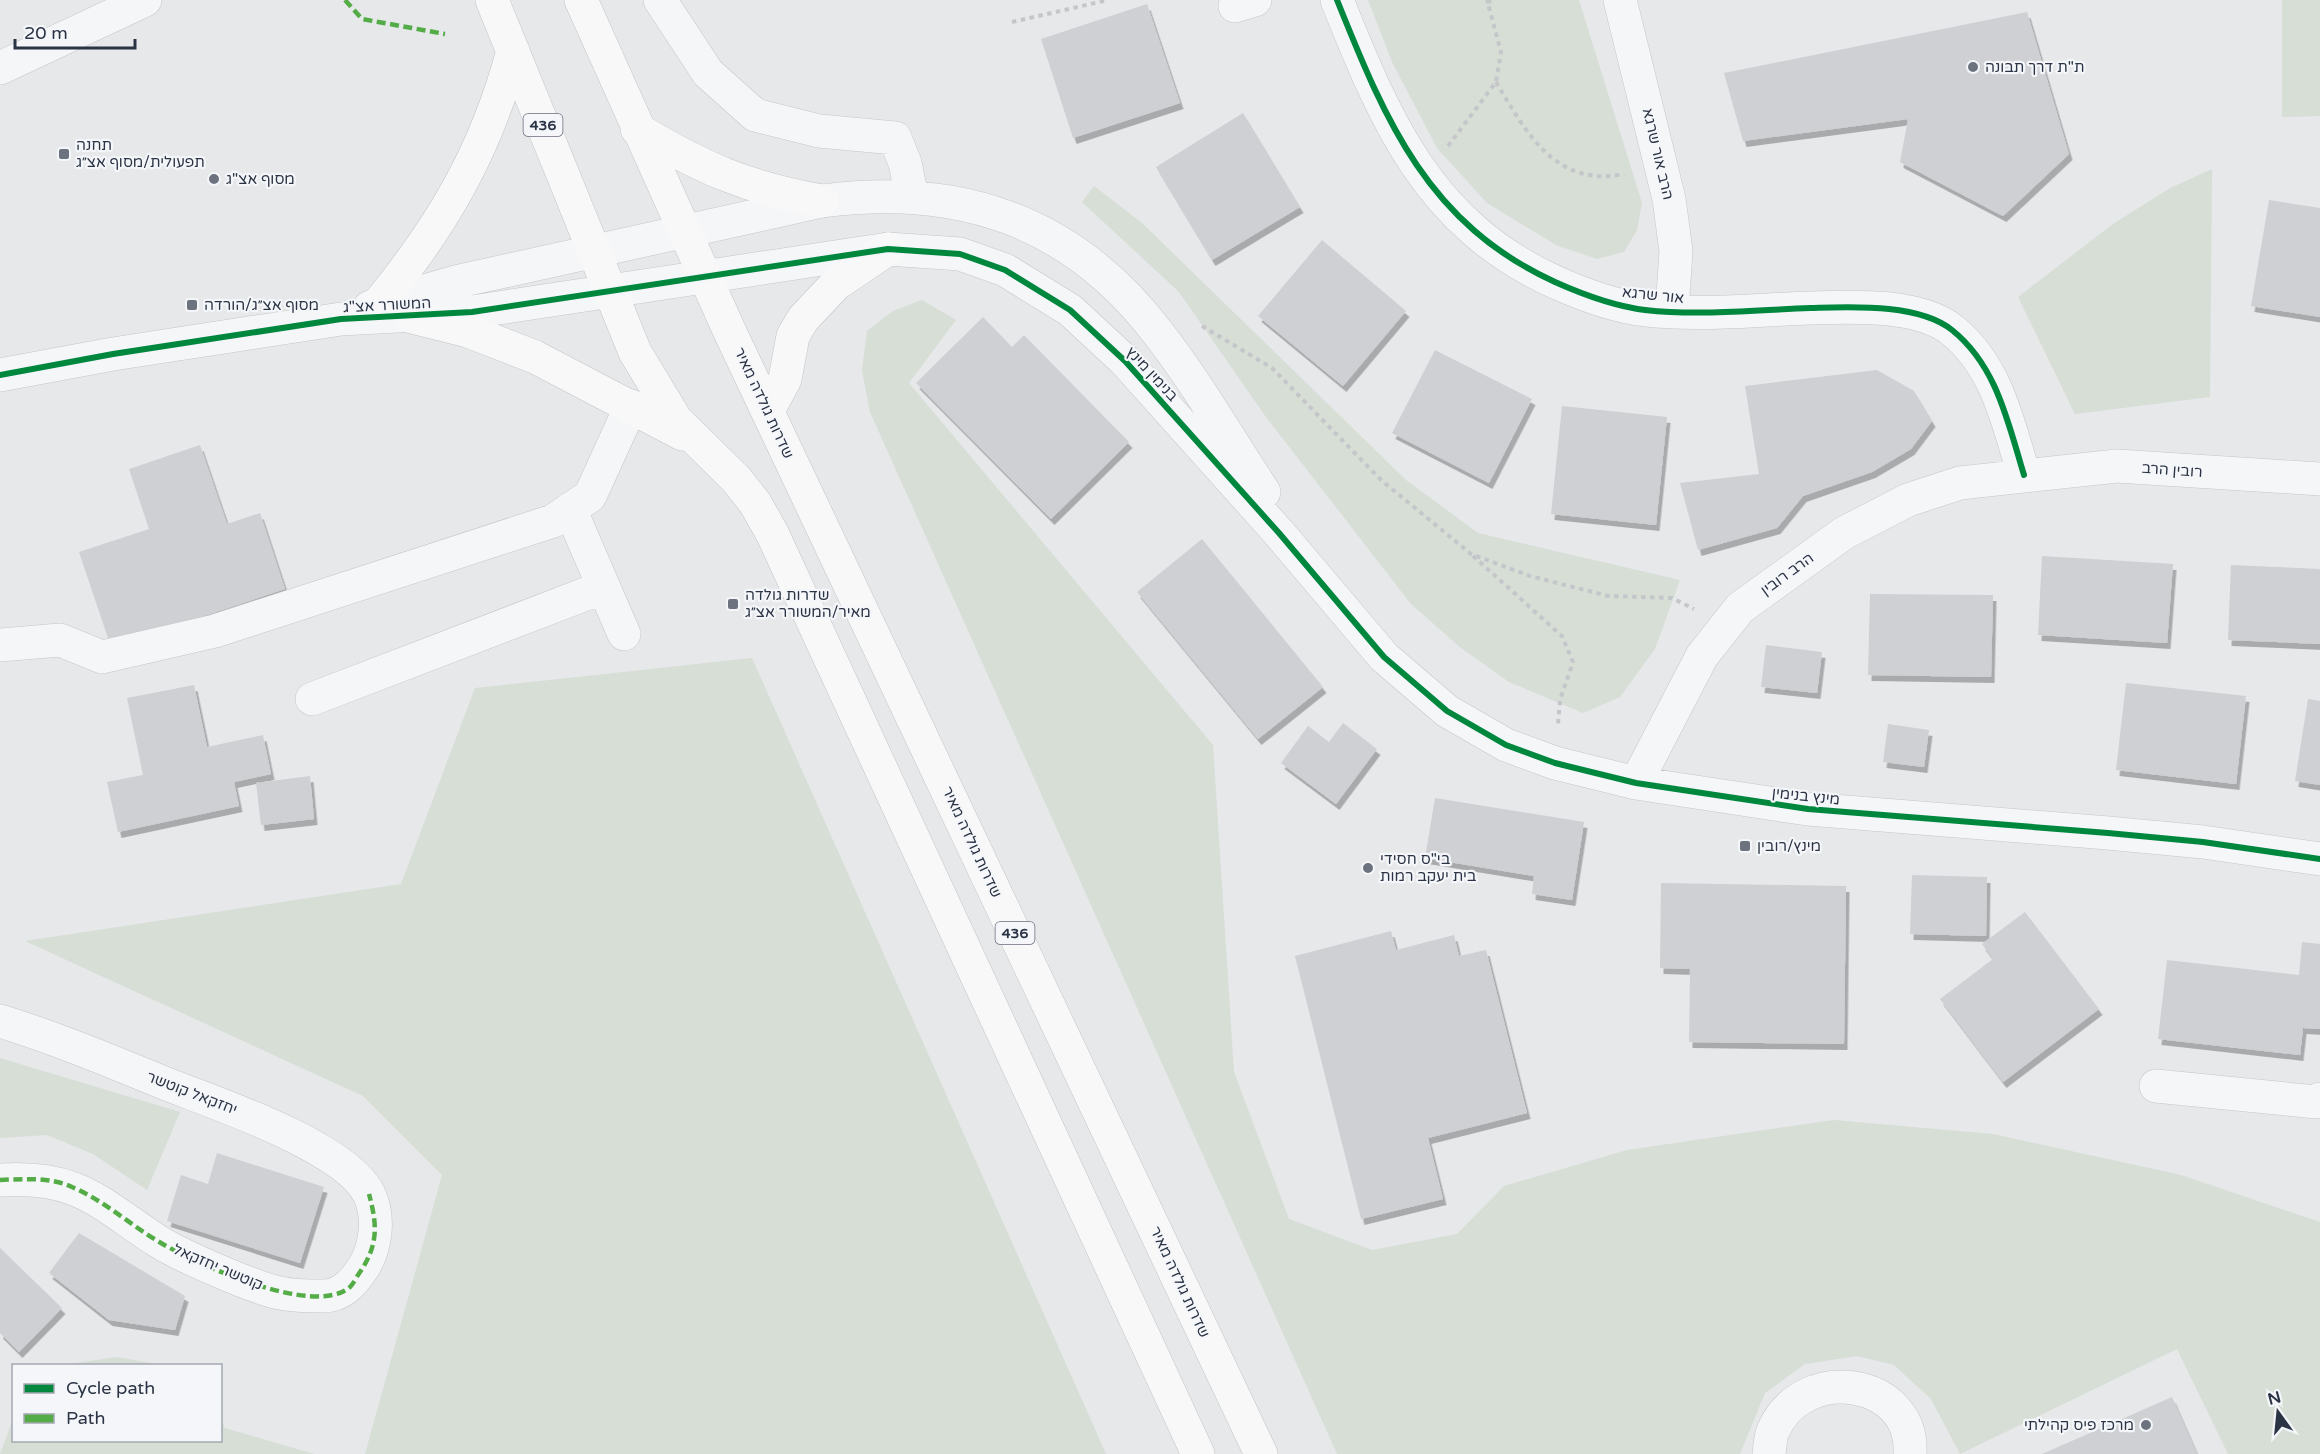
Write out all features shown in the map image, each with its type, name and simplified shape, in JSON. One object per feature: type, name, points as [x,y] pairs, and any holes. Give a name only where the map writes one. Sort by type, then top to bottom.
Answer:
[{"type":"main road","name":"436","points":[[492,0],[635,352],[676,420],[736,479],[755,503],[772,533],[1198,1454]]},
{"type":"main road","name":"436","points":[[581,0],[684,230]]},
{"type":"main road","points":[[378,304],[416,258],[460,188],[483,140],[513,51]]},
{"type":"main road","points":[[637,129],[720,175],[757,188],[822,201]]},
{"type":"main road","name":"שדרות גולדה מאיר","points":[[684,230],[1261,1454]]},
{"type":"main road","points":[[768,411],[784,379],[793,336],[803,319],[836,284],[888,249]]},
{"type":"main road","points":[[412,317],[468,331],[509,346],[696,441]]},
{"type":"street","points":[[0,68],[145,0]]},
{"type":"street","points":[[660,0],[708,73],[754,115],[819,131],[895,138],[905,163],[912,197]]},
{"type":"street","name":"אור שרגא","points":[[1337,0],[1367,75],[1406,150],[1441,201],[1480,237],[1526,269],[1591,298],[1644,310],[1702,312],[1875,307],[1918,315],[1950,329],[1976,353],[1992,380],[2024,475]]},
{"type":"street","name":"הרב אור שרגא","points":[[1620,0],[1669,200],[1676,251],[1672,311]]},
{"type":"street","name":"בנימין מינץ","points":[[684,230],[822,201],[883,195],[946,199],[989,209],[1028,224],[1093,266],[1135,306],[1158,333],[1344,611]]},
{"type":"street","name":"המשורר אצ\"ג","points":[[341,319],[378,304],[455,282],[684,230]]},
{"type":"street","name":"בנימין מינץ","points":[[705,277],[888,249],[960,254],[1005,270],[1070,310],[1125,361],[1344,611]]},
{"type":"street","name":"המשורר אצ\"ג","points":[[0,375],[113,354],[341,319],[472,312],[705,277]]},
{"type":"street","points":[[0,645],[60,640],[102,657],[215,631],[553,521],[590,496],[631,406]]},
{"type":"street","name":"רובין הרב","points":[[2024,475],[2117,466],[2320,479]]},
{"type":"street","name":"הרב רובין","points":[[1636,783],[1702,656],[1740,608],[1844,533],[1908,500],[1960,483],[2024,475]]},
{"type":"street","points":[[570,509],[624,634]]},
{"type":"street","points":[[312,699],[604,586]]},
{"type":"street","name":"מינץ בנימין","points":[[1344,611],[1384,657],[1447,711],[1506,745],[1556,763],[1636,783],[1808,809],[2132,835],[2269,850],[2320,859]]},
{"type":"street","name":"יחזקאל קוטשר","points":[[0,1021],[48,1036],[250,1116],[308,1144],[351,1173],[369,1194]]},
{"type":"street","points":[[2156,1086],[2316,1102],[2320,1099]]},
{"type":"street","name":"קוטשר יחזקאל","points":[[0,1180],[26,1178],[70,1185],[106,1204],[161,1243],[222,1271],[279,1293],[324,1297],[350,1287],[368,1260],[377,1223],[369,1194]]},
{"type":"street","points":[[1769,1454],[1773,1432],[1786,1411],[1804,1395],[1828,1386],[1864,1389],[1886,1401],[1902,1420],[1911,1443],[1910,1454]]},
{"type":"path","points":[[1012,22],[1108,0]]},
{"type":"path","points":[[1424,176],[1496,81],[1501,52],[1487,1],[1495,0]]},
{"type":"path","points":[[1496,81],[1530,139],[1571,171],[1604,178],[1661,166]]},
{"type":"path","points":[[1193,320],[1272,368],[1381,480],[1470,554],[1562,636],[1573,662],[1560,700],[1556,763]]},
{"type":"path","points":[[1470,554],[1530,576],[1608,596],[1672,598],[1726,626]]},
{"type":"shaded area","points":[[1368,0],[1579,0],[1642,203],[1637,230],[1624,252],[1597,259],[1556,245],[1487,203],[1437,148],[1392,62]]},
{"type":"shaded area","points":[[2282,0],[2320,0],[2320,116],[2282,117]]},
{"type":"shaded area","points":[[2212,169],[2210,397],[2075,414],[2018,297],[2113,224],[2170,188]]},
{"type":"shaded area","points":[[1094,186],[1142,223],[1406,480],[1478,533],[1680,580],[1655,649],[1620,697],[1583,713],[1509,682],[1461,648],[1411,604],[1266,417],[1179,292],[1082,202]]},
{"type":"shaded area","points":[[922,300],[956,320],[909,383],[1213,745],[1234,1072],[1289,1219],[1372,1250],[1457,1234],[1504,1186],[1627,1150],[1834,1120],[1993,1134],[2181,1175],[2320,1222],[2320,1454],[2228,1454],[2177,1349],[1960,1454],[1931,1399],[1894,1365],[1857,1356],[1805,1364],[1765,1393],[1740,1454],[1337,1454],[870,412],[862,370],[867,331],[893,311]]},
{"type":"shaded area","points":[[752,658],[1106,1454],[365,1454],[442,1175],[363,1096],[25,941],[401,884],[475,688]]},
{"type":"shaded area","points":[[0,1058],[180,1112],[147,1190],[93,1154],[47,1135],[0,1138]]},
{"type":"shaded area","points":[[117,1357],[156,1364],[69,1364]]},
{"type":"shaded area","points":[[12,1422],[12,1442],[222,1442],[222,1422],[225,1428],[314,1454],[0,1454]]},
{"type":"building","points":[[1147,4],[1180,103],[1073,138],[1041,39]]},
{"type":"building","points":[[2027,12],[2069,154],[2003,216],[1900,162],[1908,119],[1743,141],[1724,73]]},
{"type":"building","points":[[1243,113],[1300,207],[1212,260],[1156,167]]},
{"type":"building","points":[[2269,200],[2320,208],[2320,317],[2251,306]]},
{"type":"building","points":[[1322,240],[1406,311],[1343,386],[1258,316]]},
{"type":"building","points":[[983,317],[1012,347],[1024,335],[1129,442],[1051,519],[916,383]]},
{"type":"building","points":[[1435,350],[1532,399],[1489,483],[1392,433]]},
{"type":"building","points":[[1877,370],[1914,391],[1932,421],[1911,449],[1872,472],[1803,496],[1777,528],[1698,550],[1680,483],[1759,474],[1745,386]]},
{"type":"building","points":[[1562,406],[1667,417],[1656,525],[1551,514]]},
{"type":"building","points":[[200,445],[227,524],[260,513],[285,589],[111,647],[79,552],[149,529],[129,469]]},
{"type":"building","points":[[1202,539],[1323,687],[1258,739],[1137,592]]},
{"type":"building","points":[[2042,556],[2173,564],[2167,643],[2038,635]]},
{"type":"building","points":[[2231,565],[2320,569],[2320,644],[2228,640]]},
{"type":"building","points":[[1870,594],[1993,595],[1991,677],[1868,675]]},
{"type":"building","points":[[1766,645],[1822,652],[1817,693],[1761,687]]},
{"type":"building","points":[[2126,683],[2246,696],[2236,784],[2116,770]]},
{"type":"building","points":[[194,685],[207,747],[263,735],[271,774],[234,782],[239,806],[118,832],[107,782],[143,775],[127,698]]},
{"type":"building","points":[[2308,699],[2320,701],[2320,785],[2295,781]]},
{"type":"building","points":[[1343,723],[1377,749],[1336,804],[1281,763],[1308,726],[1329,742]]},
{"type":"building","points":[[1888,724],[1929,730],[1924,767],[1883,762]]},
{"type":"building","points":[[310,776],[314,819],[261,825],[256,783]]},
{"type":"building","points":[[1435,798],[1584,822],[1572,900],[1532,894],[1534,876],[1425,858]]},
{"type":"building","points":[[1912,875],[1987,877],[1986,936],[1910,934]]},
{"type":"building","points":[[1661,883],[1846,886],[1844,1044],[1689,1042],[1690,969],[1660,968]]},
{"type":"building","points":[[2025,912],[2099,1009],[2003,1082],[1940,999],[1993,959],[1982,944]]},
{"type":"building","points":[[1391,931],[1396,950],[1454,935],[1459,956],[1486,950],[1527,1113],[1428,1138],[1443,1199],[1361,1219],[1295,956]]},
{"type":"building","points":[[2302,942],[2320,944],[2320,1029],[2303,1028],[2300,1055],[2158,1039],[2167,960],[2299,975]]},
{"type":"building","points":[[217,1153],[324,1187],[300,1263],[167,1221],[181,1175],[208,1184]]},
{"type":"building","points":[[79,1233],[185,1296],[175,1330],[109,1320],[49,1273]]},
{"type":"building","points":[[0,1248],[62,1308],[19,1352],[0,1333]]},
{"type":"building","name":"מרכז פיס קהילתי","points":[[2172,1397],[2197,1454],[2042,1454]]},
{"type":"marked path","points":[[345,0],[362,19],[445,34]]},
{"type":"marked path","points":[[0,1180],[37,1179],[64,1184],[95,1199],[161,1243],[201,1263],[255,1284],[310,1296],[333,1295],[350,1287],[366,1262],[375,1234],[374,1215],[369,1194]]},
{"type":"cycle path","points":[[1337,0],[1374,87],[1394,128],[1417,165],[1443,199],[1474,231],[1511,258],[1577,291],[1610,303],[1645,310],[1706,313],[1864,307],[1903,311],[1938,321],[1967,344],[1990,378],[1999,396],[2024,475]]},
{"type":"cycle path","points":[[0,375],[113,354],[341,319],[472,312],[888,249],[960,254],[1005,270],[1070,310],[1125,361],[1279,533],[1384,657],[1447,711],[1506,745],[1555,763],[1636,783],[1808,809],[2203,842],[2320,859]]},
{"type":"place","name":"ת\"ת דרך תבונה","points":[[1973,67]]},
{"type":"place","name":"תחנה תפעולית/מסוף אצ״ג","points":[[64,154]]},
{"type":"place","name":"מסוף אצ\"ג","points":[[214,179]]},
{"type":"place","name":"מסוף אצ״ג/הורדה","points":[[192,305]]},
{"type":"place","name":"שדרות גולדה מאיר/המשורר אצ״ג","points":[[733,604]]},
{"type":"place","name":"מינץ/רובין","points":[[1745,846]]},
{"type":"place","name":"בי\"ס חסידי בית יעקב רמות","points":[[1368,868]]},
{"type":"place","name":"מרכז פיס קהילתי","points":[[2146,1425]]}]
